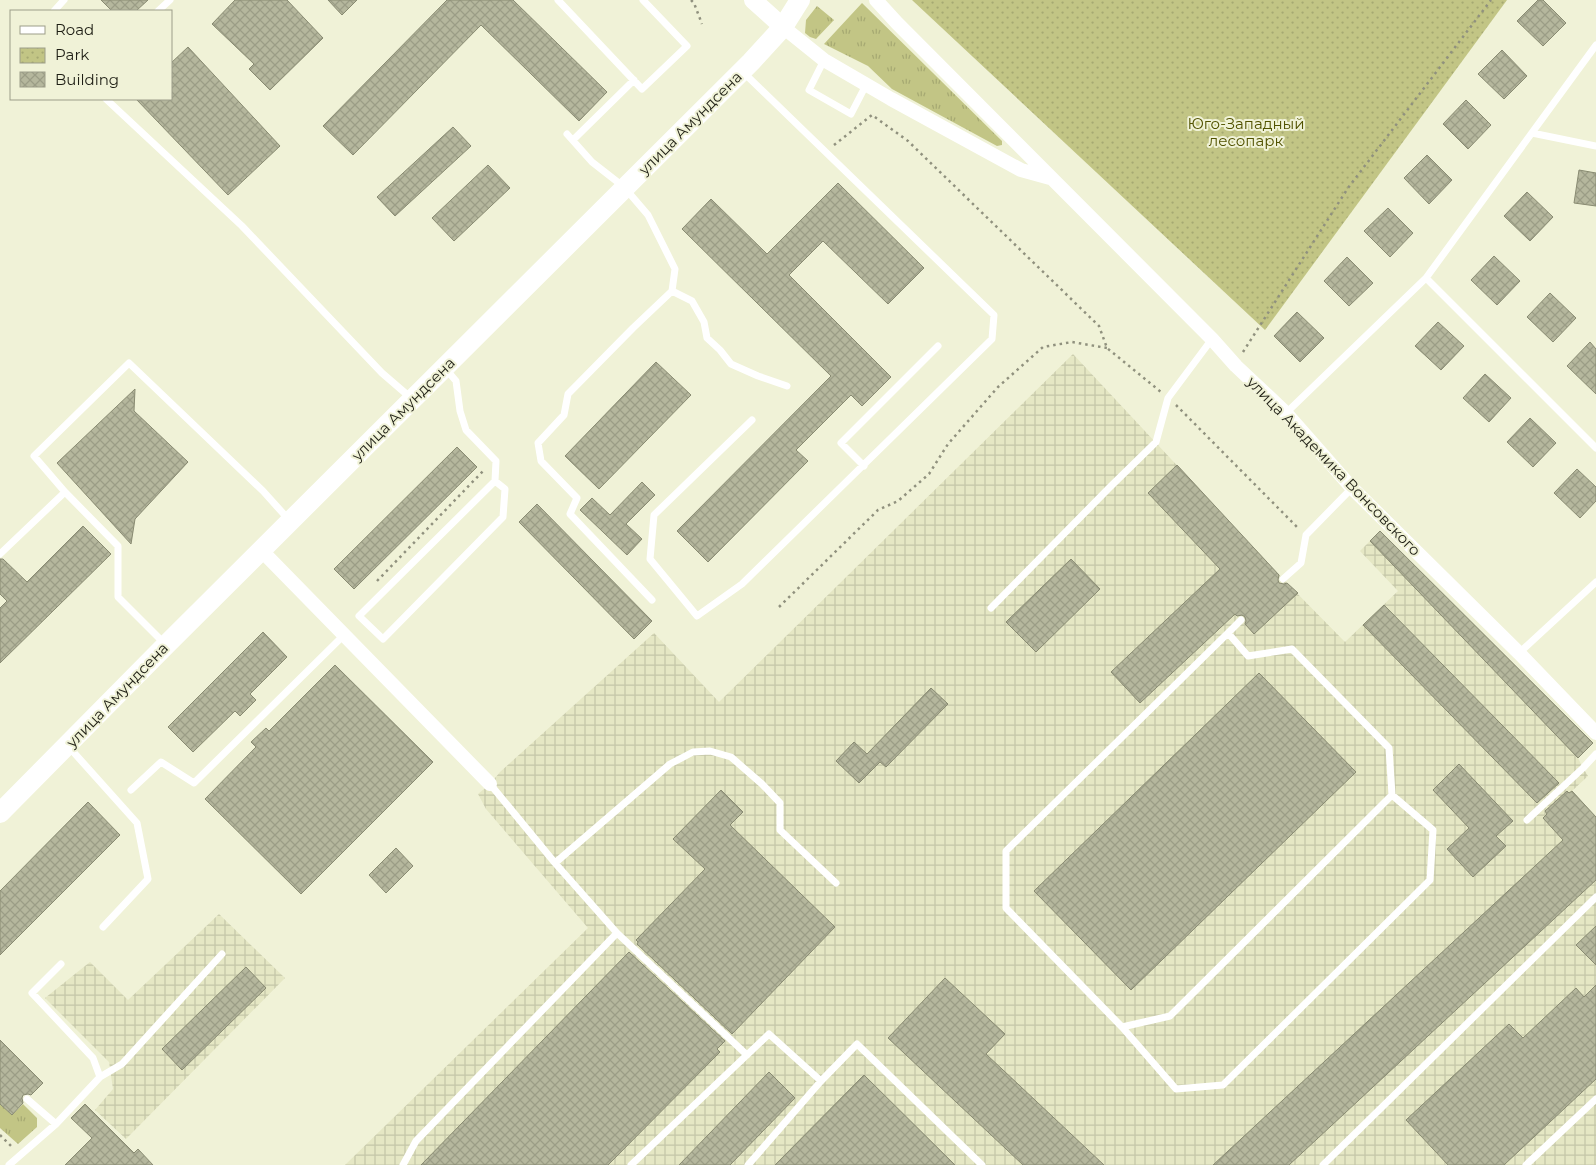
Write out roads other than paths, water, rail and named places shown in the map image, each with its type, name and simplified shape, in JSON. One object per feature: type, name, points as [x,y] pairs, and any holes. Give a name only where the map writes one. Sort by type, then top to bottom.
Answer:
[{"type":"main road","name":"улица Амундсена","points":[[0,813],[742,71],[783,27],[800,0]]},
{"type":"street","points":[[753,0],[824,60],[1021,170],[1051,178]]},
{"type":"street","name":"улица Академика Вонсовского","points":[[876,0],[1212,339],[1236,366],[1286,413],[1352,488],[1519,653],[1596,733]]},
{"type":"street","points":[[261,550],[490,784]]},
{"type":"lane","points":[[55,10],[64,0]]},
{"type":"lane","points":[[159,10],[170,0]]},
{"type":"lane","points":[[558,0],[642,89],[687,46],[643,0]]},
{"type":"lane","points":[[1286,413],[1426,278],[1596,45]]},
{"type":"lane","points":[[824,60],[809,90],[851,114],[866,85]]},
{"type":"lane","points":[[742,71],[994,315],[992,340],[742,584],[697,616],[650,559],[654,515],[752,420]]},
{"type":"lane","points":[[573,140],[634,80]]},
{"type":"lane","points":[[107,100],[242,226],[382,373],[412,399]]},
{"type":"lane","points":[[1532,133],[1596,146]]},
{"type":"lane","points":[[567,134],[592,162],[624,187],[648,215],[675,268],[672,291],[568,394],[564,415],[538,443],[541,461],[577,498],[570,514],[652,600]]},
{"type":"lane","points":[[1426,278],[1596,448]]},
{"type":"lane","points":[[672,291],[692,301],[704,322],[707,338],[731,364],[787,386]]},
{"type":"lane","points":[[991,608],[1156,442],[1168,398],[1212,339]]},
{"type":"lane","points":[[864,466],[841,442],[938,346]]},
{"type":"lane","points":[[166,645],[118,597],[118,546],[65,492],[34,456],[129,363],[263,491],[290,521]]},
{"type":"lane","points":[[444,367],[456,381],[460,411],[466,430],[496,461],[495,481],[359,616],[383,639],[503,517],[505,489],[495,481]]},
{"type":"lane","points":[[1283,579],[1301,563],[1306,535],[1352,488]]},
{"type":"lane","points":[[0,554],[65,492]]},
{"type":"lane","points":[[1519,653],[1596,582]]},
{"type":"lane","points":[[1228,634],[1248,656],[1292,649],[1389,748],[1392,795],[1433,830],[1430,880],[1223,1085],[1176,1089],[1122,1027],[1006,908],[1006,851],[1241,620]]},
{"type":"lane","points":[[131,790],[161,762],[194,783],[344,635]]},
{"type":"lane","points":[[68,746],[137,823],[148,879],[103,927]]},
{"type":"lane","points":[[554,863],[670,764],[693,752],[710,750],[731,757],[762,784],[780,803],[780,830],[836,883]]},
{"type":"lane","points":[[1527,820],[1596,754]]},
{"type":"lane","points":[[490,784],[554,863],[617,933],[747,1055]]},
{"type":"lane","points":[[1122,1027],[1170,1016],[1392,795]]},
{"type":"lane","points":[[1323,1165],[1596,897]]},
{"type":"lane","points":[[403,1165],[416,1141],[617,933]]},
{"type":"lane","points":[[9,1165],[56,1124],[100,1077],[122,1064],[222,954]]},
{"type":"lane","points":[[61,964],[32,993],[93,1058],[100,1077]]},
{"type":"lane","points":[[631,1165],[769,1034],[821,1081]]},
{"type":"lane","points":[[748,1165],[821,1081],[857,1044],[982,1165]]},
{"type":"lane","points":[[28,1099],[56,1124]]},
{"type":"lane","points":[[1526,1165],[1596,1099]]},
{"type":"park label","name":"Юго-Западный лесопарк","points":[[1246,132]]}]
